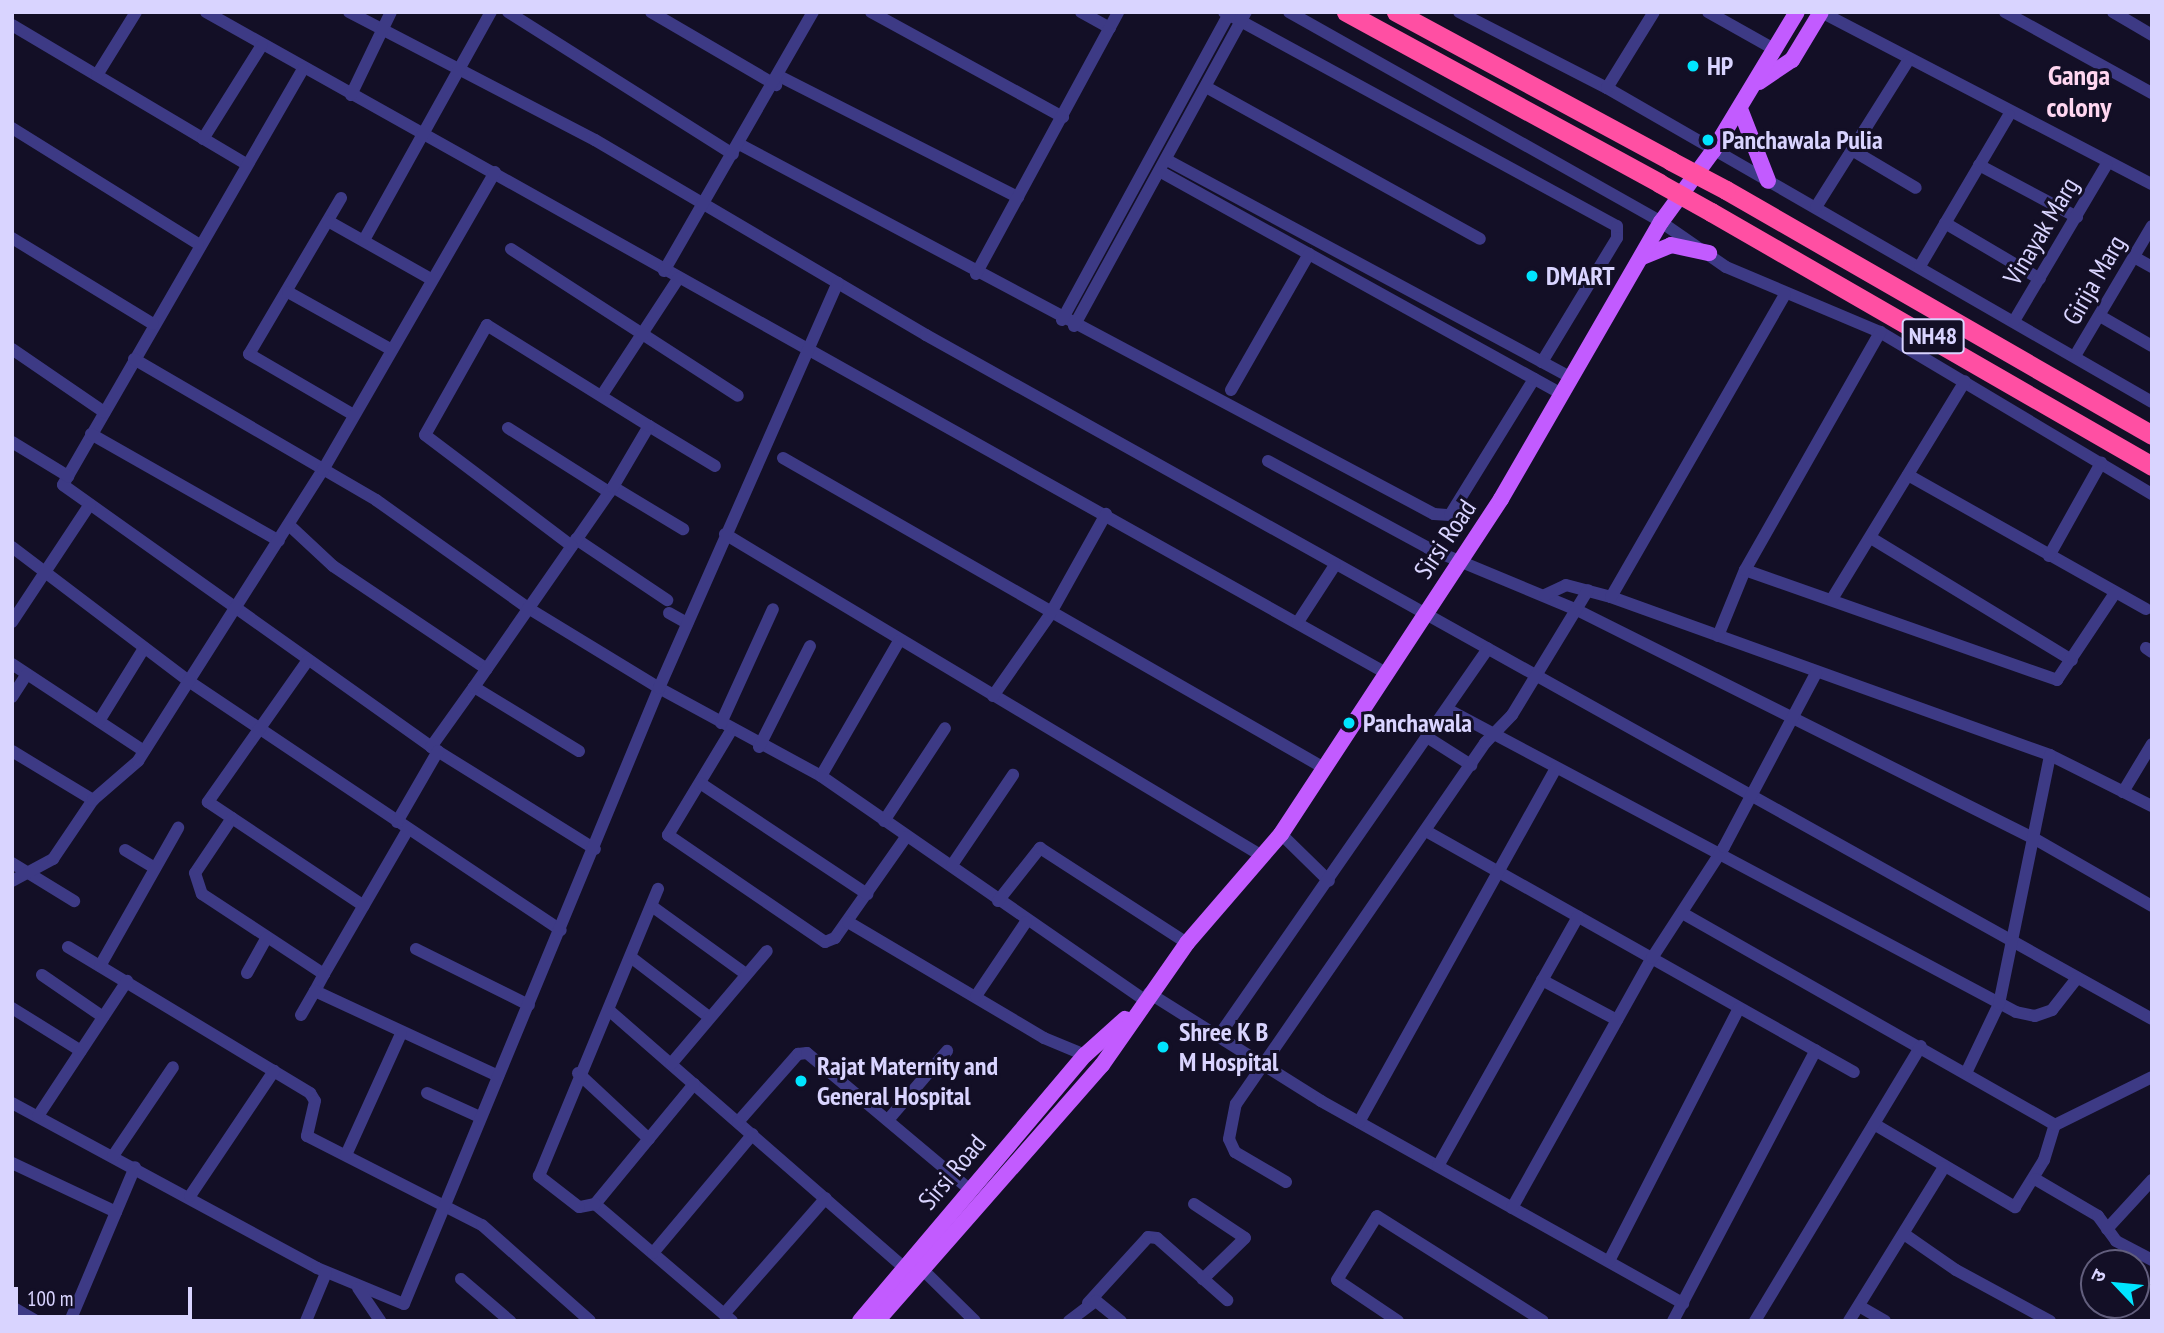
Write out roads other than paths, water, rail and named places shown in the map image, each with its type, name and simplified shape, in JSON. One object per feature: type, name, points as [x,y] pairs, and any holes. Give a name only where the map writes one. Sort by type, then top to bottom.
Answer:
[{"type":"highway","name":"NH48","points":[[1346,12],[1711,212],[2152,466]]},
{"type":"highway","name":"NH48","points":[[1396,12],[1726,190],[2152,435]]},
{"type":"main road","name":"Sirsi Road","points":[[860,1321],[914,1271],[1102,1065],[1187,943],[1281,834],[1501,499],[1558,392],[1637,261],[1661,222],[1713,151],[1797,12]]},
{"type":"main road","name":"Sirsi Road","points":[[1755,85],[1792,60],[1821,12]]},
{"type":"main road","points":[[1740,108],[1768,181]]},
{"type":"main road","points":[[1637,261],[1671,245],[1709,253]]},
{"type":"main road","name":"Sirsi Road","points":[[877,1321],[969,1189],[1085,1055],[1147,997]]},
{"type":"street","points":[[97,75],[136,12]]},
{"type":"street","points":[[206,12],[303,69],[495,172],[678,279],[1106,514],[1386,673]]},
{"type":"street","points":[[349,12],[702,202],[838,283],[1335,565],[2152,1019]]},
{"type":"street","points":[[351,95],[391,12]]},
{"type":"street","points":[[364,240],[456,68],[491,12]]},
{"type":"street","points":[[508,12],[736,149],[1444,516],[1534,379]]},
{"type":"street","points":[[651,12],[779,81],[1018,197]]},
{"type":"street","points":[[871,12],[1063,117]]},
{"type":"street","points":[[1082,12],[1110,28]]},
{"type":"street","points":[[976,274],[1118,12]]},
{"type":"street","points":[[1289,12],[1785,295],[1880,332],[2152,494]]},
{"type":"street","points":[[1459,12],[1607,88],[2152,402]]},
{"type":"street","points":[[1607,88],[1654,12]]},
{"type":"street","points":[[1708,12],[1773,49]]},
{"type":"street","points":[[1821,12],[2009,115],[2152,184]]},
{"type":"street","points":[[2005,12],[2152,93]]},
{"type":"street","points":[[2113,12],[2152,35]]},
{"type":"street","points":[[664,271],[702,202],[779,81],[810,13]]},
{"type":"street","points":[[1062,320],[1227,13],[1243,17],[1616,226],[1618,239],[1542,362]]},
{"type":"street","points":[[1074,326],[1164,166],[1243,17]]},
{"type":"street","points":[[12,25],[246,164]]},
{"type":"street","points":[[203,139],[262,45]]},
{"type":"street","points":[[1816,207],[1908,61]]},
{"type":"street","points":[[303,69],[198,244],[63,485],[434,749],[595,849]]},
{"type":"street","points":[[1206,87],[1480,239]]},
{"type":"street","points":[[1920,266],[2009,115]]},
{"type":"street","points":[[12,128],[198,244]]},
{"type":"street","points":[[1852,150],[1916,188]]},
{"type":"street","name":"Vinayak Marg","points":[[2014,321],[2107,164]]},
{"type":"street","points":[[1979,165],[2077,217]]},
{"type":"street","points":[[1164,166],[1568,376]]},
{"type":"street","points":[[1164,166],[1309,254],[1558,392]]},
{"type":"street","points":[[12,881],[29,874],[62,848],[93,800],[144,751],[323,470],[352,414],[495,172]]},
{"type":"street","points":[[341,198],[251,359],[352,414]]},
{"type":"street","points":[[328,221],[431,279]]},
{"type":"street","points":[[1945,223],[2040,279]]},
{"type":"street","name":"Girija Marg","points":[[2075,356],[2152,226]]},
{"type":"street","points":[[12,238],[153,324]]},
{"type":"street","points":[[511,249],[644,332],[738,396]]},
{"type":"street","points":[[1231,390],[1309,254]]},
{"type":"street","points":[[2134,257],[2152,267]]},
{"type":"street","points":[[602,395],[678,279]]},
{"type":"street","points":[[12,1103],[190,1196],[326,1273],[358,1288],[404,1304],[443,1200],[561,930],[659,688],[805,348],[838,283]]},
{"type":"street","points":[[288,292],[390,349]]},
{"type":"street","points":[[1611,597],[1785,295]]},
{"type":"street","points":[[2100,316],[2152,346]]},
{"type":"street","points":[[687,623],[425,435],[487,325],[715,466]]},
{"type":"street","points":[[1718,636],[1745,570],[1880,332]]},
{"type":"street","points":[[12,349],[104,412]]},
{"type":"street","points":[[134,359],[323,470],[528,608],[659,688],[759,747],[821,776],[952,865],[1026,922],[1147,997],[1359,1122],[1683,1303]]},
{"type":"street","points":[[1832,599],[1965,382]]},
{"type":"street","points":[[397,822],[434,749],[611,489],[649,426]]},
{"type":"street","points":[[508,428],[683,529]]},
{"type":"street","points":[[91,435],[279,541]]},
{"type":"street","points":[[12,442],[68,476]]},
{"type":"street","points":[[783,458],[922,532],[1049,616],[1324,768]]},
{"type":"street","points":[[1268,461],[1459,560],[1577,610],[1791,720],[2035,839],[2152,906]]},
{"type":"street","points":[[2049,556],[2101,463]]},
{"type":"street","points":[[1909,475],[2146,609]]},
{"type":"street","points":[[12,622],[90,504]]},
{"type":"street","points":[[993,696],[1049,616],[1106,514]]},
{"type":"street","points":[[289,525],[333,566],[486,669]]},
{"type":"street","points":[[725,534],[899,641],[1262,856]]},
{"type":"street","points":[[1871,538],[2072,660]]},
{"type":"street","points":[[12,547],[190,682],[561,930]]},
{"type":"street","points":[[1298,622],[1335,565]]},
{"type":"street","points":[[1745,570],[2057,680],[2115,593]]},
{"type":"street","points":[[1545,595],[1566,584],[1611,597],[2050,755],[2152,806]]},
{"type":"street","points":[[1286,1182],[1235,1152],[1229,1139],[1236,1104],[1265,1067],[1471,765],[1536,676],[1588,590]]},
{"type":"street","points":[[773,609],[727,726],[700,783],[668,835],[825,942],[848,922],[906,836]]},
{"type":"street","points":[[821,776],[899,641]]},
{"type":"street","points":[[759,747],[810,646]]},
{"type":"street","points":[[99,721],[144,648]]},
{"type":"street","points":[[1218,1037],[1430,739],[1488,649]]},
{"type":"street","points":[[307,660],[208,802],[364,906]]},
{"type":"street","points":[[12,664],[144,751]]},
{"type":"street","points":[[1512,1208],[1652,958],[1684,914],[1719,855],[1816,673]]},
{"type":"street","points":[[12,697],[27,674]]},
{"type":"street","points":[[474,687],[579,751]]},
{"type":"street","points":[[1449,710],[1999,1004],[2035,1016],[2052,1010],[2077,978]]},
{"type":"street","points":[[884,821],[945,728]]},
{"type":"street","points":[[1430,739],[1471,765]]},
{"type":"street","points":[[2123,792],[2152,744]]},
{"type":"street","points":[[12,751],[93,800]]},
{"type":"street","points":[[1967,1071],[1999,1004],[2015,943],[2050,755]]},
{"type":"street","points":[[1359,1122],[1556,768]]},
{"type":"street","points":[[952,865],[1013,775]]},
{"type":"street","points":[[700,783],[867,894]]},
{"type":"street","points":[[232,818],[195,873],[202,894],[324,974]]},
{"type":"street","points":[[100,966],[178,828]]},
{"type":"street","points":[[302,1015],[408,830]]},
{"type":"street","points":[[1426,831],[1854,1072]]},
{"type":"street","points":[[1281,834],[1329,881]]},
{"type":"street","points":[[998,901],[1040,848],[1187,943]]},
{"type":"street","points":[[125,850],[155,868]]},
{"type":"street","points":[[12,863],[74,901]]},
{"type":"street","points":[[658,890],[611,1012],[578,1073],[539,1176],[579,1207],[595,1204],[694,1084]]},
{"type":"street","points":[[653,907],[746,974]]},
{"type":"street","points":[[1684,914],[1967,1071],[2055,1125]]},
{"type":"street","points":[[1438,1166],[1578,917]]},
{"type":"street","points":[[848,922],[1044,1038],[1085,1055]]},
{"type":"street","points":[[976,996],[1026,922]]},
{"type":"street","points":[[247,973],[267,937]]},
{"type":"street","points":[[68,947],[274,1070],[315,1101],[307,1136],[443,1200],[482,1225],[586,1320]]},
{"type":"street","points":[[416,949],[529,1005]]},
{"type":"street","points":[[671,1064],[767,951]]},
{"type":"street","points":[[632,958],[709,1017]]},
{"type":"street","points":[[42,975],[103,1017]]},
{"type":"street","points":[[1542,980],[1617,1020]]},
{"type":"street","points":[[38,1116],[127,981]]},
{"type":"street","points":[[315,990],[401,1034],[498,1076]]},
{"type":"street","points":[[12,1008],[81,1051]]},
{"type":"street","points":[[1609,1261],[1739,1008]]},
{"type":"street","points":[[611,1012],[826,1198],[975,1321]]},
{"type":"street","points":[[346,1155],[401,1034]]},
{"type":"street","points":[[1755,1321],[1921,1046]]},
{"type":"street","points":[[888,1120],[947,1051]]},
{"type":"street","points":[[1673,1321],[1816,1051]]},
{"type":"street","points":[[738,1122],[798,1054],[807,1053],[969,1189]]},
{"type":"street","points":[[113,1156],[173,1067]]},
{"type":"street","points":[[190,1196],[274,1070]]},
{"type":"street","points":[[578,1073],[649,1139]]},
{"type":"street","points":[[1874,1124],[2015,1207],[2035,1179],[2055,1125],[2152,1077]]},
{"type":"street","points":[[427,1093],[480,1117]]},
{"type":"street","points":[[653,1253],[753,1134]]},
{"type":"street","points":[[12,1163],[116,1212]]},
{"type":"street","points":[[70,1321],[135,1167]]},
{"type":"street","points":[[1849,1321],[1944,1167]]},
{"type":"street","points":[[2035,1179],[2098,1216],[2116,1241],[2152,1260]]},
{"type":"street","points":[[2107,1229],[2152,1180]]},
{"type":"street","points":[[595,1204],[728,1317],[826,1198]]},
{"type":"street","points":[[1194,1204],[1245,1238],[1203,1279]]},
{"type":"street","points":[[1398,1321],[1337,1279],[1377,1216],[1543,1321]]},
{"type":"street","points":[[1904,1234],[1956,1270],[2050,1321]]},
{"type":"street","points":[[1069,1321],[1148,1237],[1227,1300]]},
{"type":"street","points":[[306,1321],[326,1273]]},
{"type":"street","points":[[461,1279],[510,1321]]},
{"type":"street","points":[[358,1288],[380,1321]]},
{"type":"street","points":[[1088,1303],[1105,1304],[1121,1321]]},
{"type":"street","points":[[1859,1306],[1885,1321]]},
{"type":"street","points":[[12,1307],[36,1321]]},
{"type":"place","name":"HP","points":[[1693,66]]},
{"type":"place","name":"Panchawala Pulia","points":[[1708,140]]},
{"type":"place","name":"DMART","points":[[1532,276]]},
{"type":"place","name":"Panchawala","points":[[1349,723]]},
{"type":"place","name":"Shree K B M Hospital","points":[[1163,1047]]},
{"type":"place","name":"Rajat Maternity and General Hospital","points":[[801,1081]]},
{"type":"district","name":"Ganga colony","points":[[2079,91]]}]
